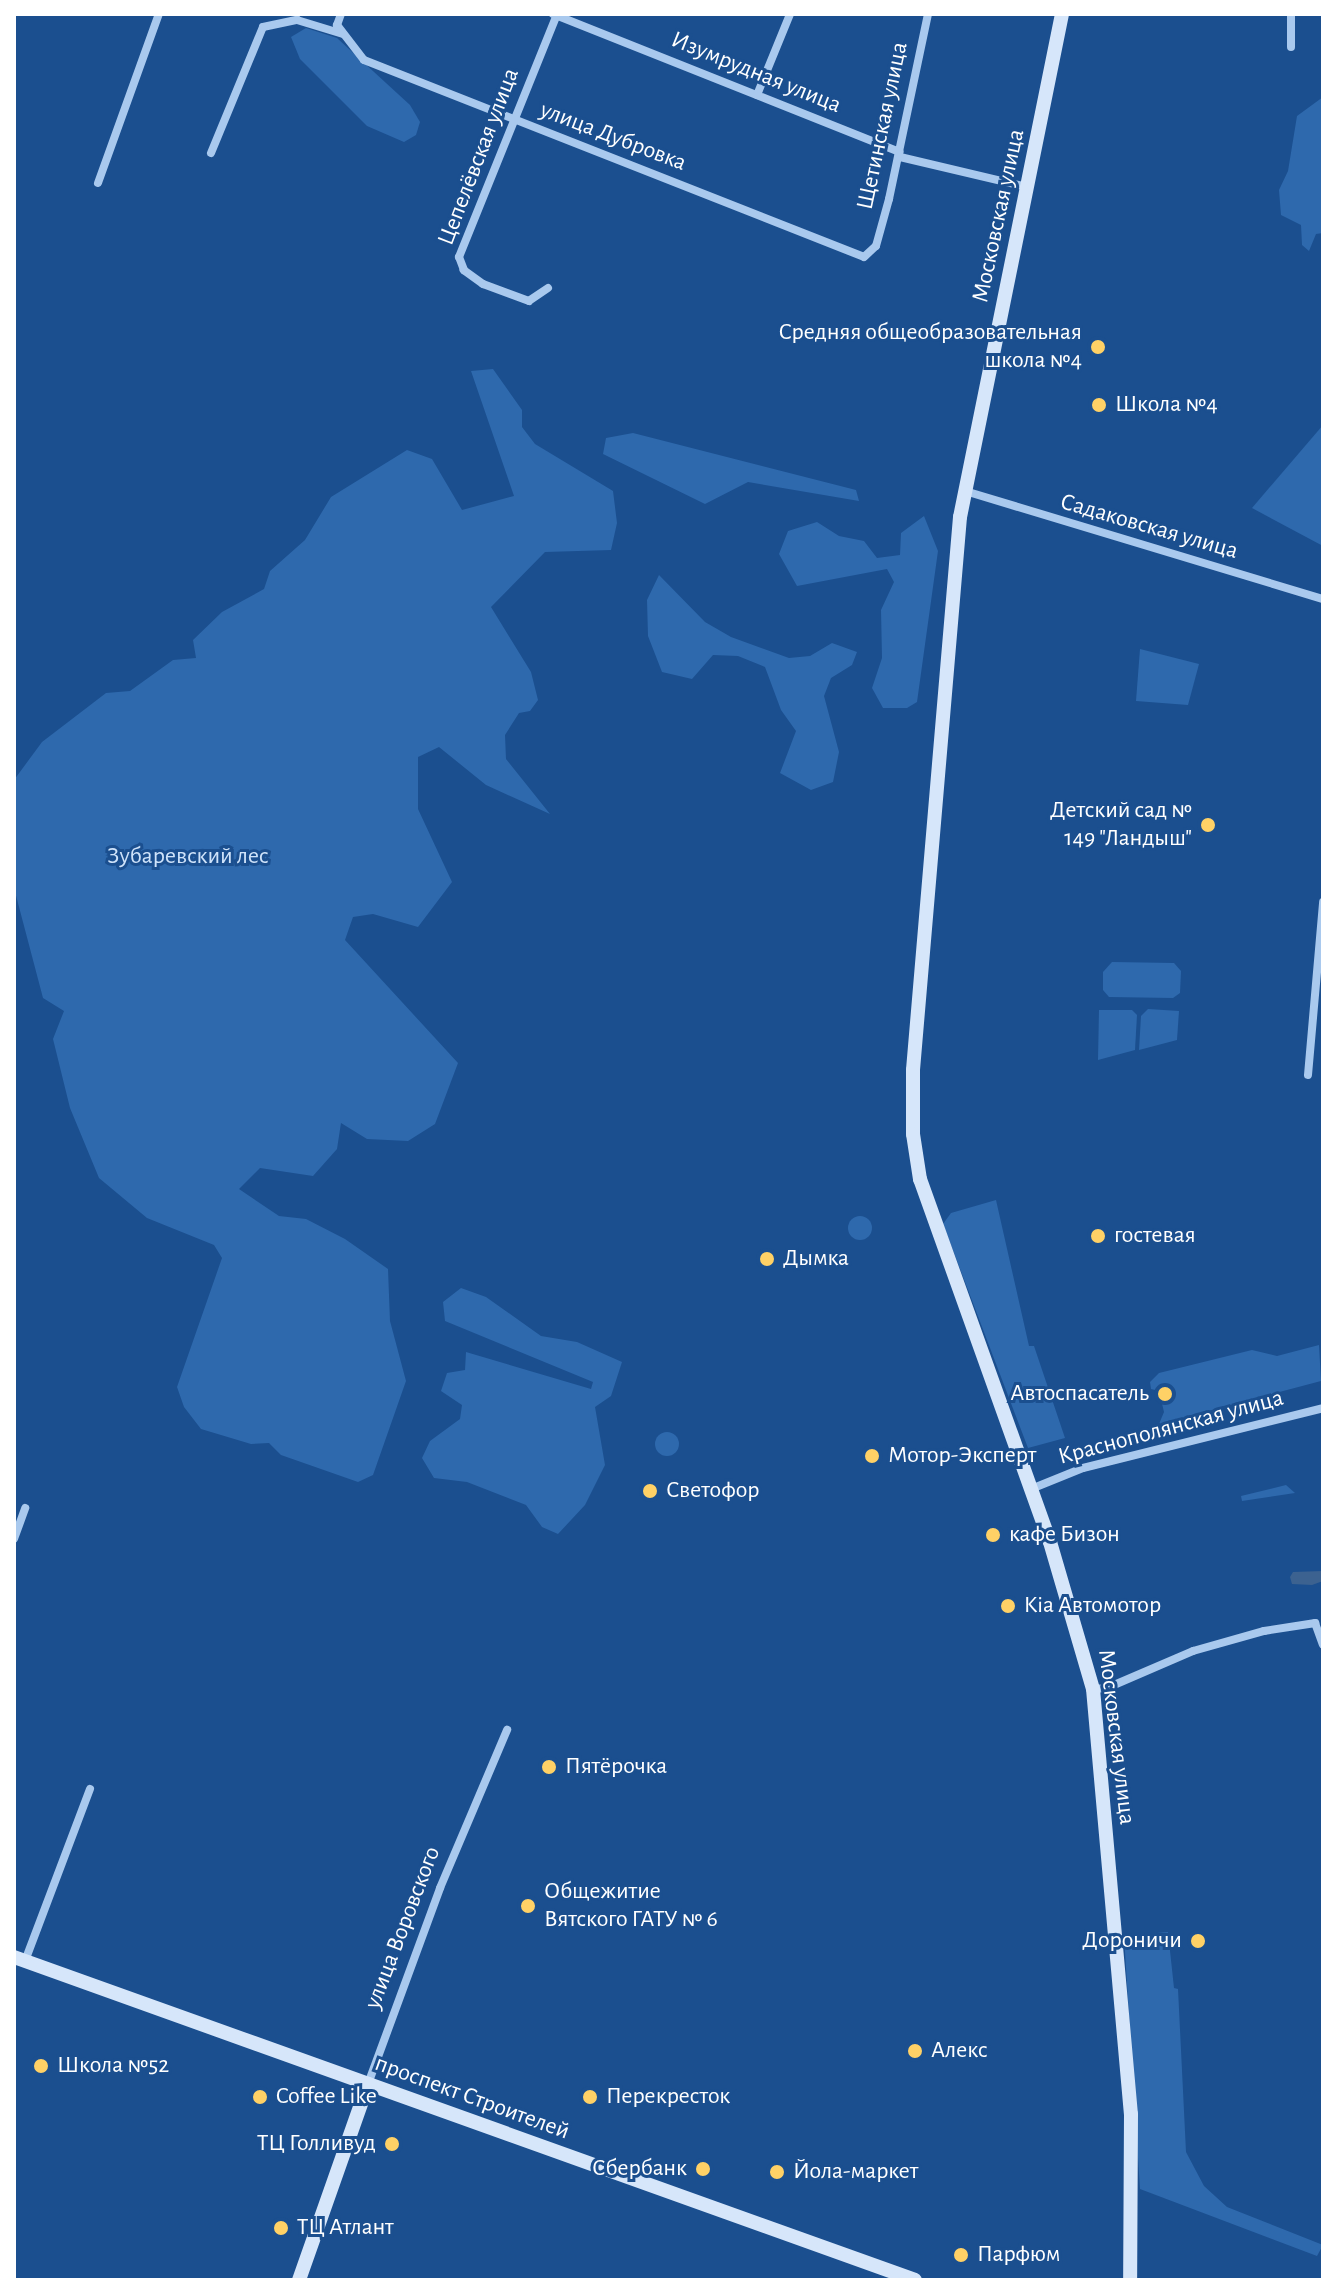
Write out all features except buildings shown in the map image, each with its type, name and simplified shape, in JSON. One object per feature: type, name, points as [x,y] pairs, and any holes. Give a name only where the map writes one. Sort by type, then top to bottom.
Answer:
[{"type":"main road","name":"Московская улица","points":[[1062,14],[965,491],[913,1070],[913,1134],[920,1179],[1031,1489],[1093,1689],[1131,2114],[1130,2280]]},
{"type":"main road","name":"проспект Строителей","points":[[19,1959],[915,2280]]},
{"type":"main road","name":"улица Воровского","points":[[299,2280],[368,2084]]},
{"type":"street","points":[[98,183],[159,14]]},
{"type":"street","points":[[341,14],[337,25],[344,34]]},
{"type":"street","name":"Изумрудная улица","points":[[555,14],[900,154],[1028,188]]},
{"type":"street","name":"Цепелёвская улица","points":[[548,288],[529,301],[483,284],[464,270],[459,257],[555,14]]},
{"type":"street","points":[[757,95],[790,14]]},
{"type":"street","name":"Щетинская улица","points":[[876,246],[900,154],[928,14]]},
{"type":"street","points":[[1291,14],[1291,47]]},
{"type":"street","points":[[211,153],[263,27],[297,20],[344,34]]},
{"type":"street","name":"улица Дубровка","points":[[344,34],[364,60],[512,120],[864,257],[876,246]]},
{"type":"street","name":"Садаковская улица","points":[[965,491],[1323,599]]},
{"type":"street","points":[[1308,1075],[1323,902]]},
{"type":"street","name":"Краснополянская улица","points":[[1031,1489],[1083,1468],[1323,1408]]},
{"type":"street","points":[[14,1539],[25,1508]]},
{"type":"street","points":[[1093,1689],[1107,1688],[1193,1651],[1264,1631],[1315,1623],[1323,1645]]},
{"type":"street","name":"улица Воровского","points":[[368,2084],[445,1875],[507,1730]]},
{"type":"street","points":[[19,1959],[90,1789]]},
{"type":"green space","points":[[306,28],[337,38],[410,105],[420,122],[416,135],[404,142],[367,126],[300,59],[291,37]]},
{"type":"green space","points":[[1323,97],[1323,233],[1316,234],[1309,251],[1302,245],[1301,225],[1281,215],[1279,190],[1288,171],[1297,116]]},
{"type":"green space","name":"Зубаревский лес","points":[[493,369],[522,410],[522,427],[535,444],[613,491],[617,523],[611,550],[545,552],[491,607],[531,672],[538,700],[530,711],[519,713],[505,735],[506,759],[550,814],[486,785],[439,747],[418,757],[418,809],[452,882],[418,927],[373,914],[353,917],[345,940],[458,1063],[435,1124],[408,1141],[367,1139],[341,1123],[337,1149],[313,1176],[260,1168],[239,1189],[279,1216],[306,1219],[345,1239],[388,1269],[390,1321],[406,1381],[373,1475],[358,1482],[281,1455],[269,1443],[251,1444],[201,1429],[184,1407],[177,1387],[222,1258],[214,1245],[147,1218],[99,1178],[70,1108],[53,1039],[64,1011],[43,998],[14,888],[14,780],[42,742],[106,693],[130,691],[173,660],[196,658],[193,640],[222,612],[264,589],[270,571],[305,540],[331,497],[407,450],[432,459],[462,510],[514,496],[471,371]]},
{"type":"green space","points":[[1323,425],[1323,546],[1252,508]]},
{"type":"green space","points":[[633,433],[856,490],[859,501],[748,482],[705,504],[603,454],[606,438]]},
{"type":"green space","points":[[924,516],[938,551],[917,702],[907,708],[883,708],[872,688],[882,658],[881,610],[894,582],[887,569],[797,586],[779,554],[788,531],[817,522],[839,536],[864,541],[877,558],[900,555],[901,533]]},
{"type":"green space","points":[[659,575],[705,622],[731,637],[789,658],[810,656],[832,643],[857,652],[852,665],[831,678],[824,696],[839,752],[833,782],[811,790],[780,773],[796,731],[781,710],[765,667],[738,656],[713,655],[692,679],[662,672],[648,636],[647,600]]},
{"type":"green space","points":[[1140,649],[1199,664],[1188,705],[1136,701]]},
{"type":"green space","points":[[1112,962],[1174,963],[1181,971],[1180,993],[1173,998],[1109,997],[1103,990],[1103,972]]},
{"type":"green space","points":[[1148,1009],[1179,1011],[1177,1040],[1139,1050],[1141,1016]]},
{"type":"green space","points":[[1099,1010],[1132,1010],[1137,1015],[1135,1050],[1098,1060]]},
{"type":"green space","points":[[996,1200],[1029,1346],[1034,1346],[1065,1438],[1028,1448],[943,1224],[951,1213]]},
{"type":"green space","points":[[860,1216],[871,1223],[872,1228],[865,1239],[860,1240],[849,1233],[848,1228],[855,1217]]},
{"type":"green space","points":[[461,1288],[486,1297],[541,1336],[577,1342],[622,1362],[611,1396],[595,1407],[605,1465],[585,1505],[558,1534],[542,1527],[526,1505],[467,1482],[434,1478],[422,1458],[430,1441],[460,1419],[462,1405],[441,1391],[447,1373],[465,1370],[466,1352],[591,1389],[593,1382],[445,1321],[443,1302]]},
{"type":"green space","points":[[1319,1345],[1321,1381],[1159,1424],[1164,1412],[1159,1391],[1151,1389],[1150,1382],[1159,1373],[1252,1350],[1277,1356]]},
{"type":"green space","points":[[667,1432],[675,1436],[679,1444],[675,1452],[667,1456],[659,1452],[655,1444],[659,1436]]},
{"type":"green space","points":[[1286,1485],[1295,1493],[1242,1501],[1241,1496]]},
{"type":"green space","points":[[1168,1932],[1174,1988],[1178,1989],[1186,2152],[1204,2186],[1227,2207],[1323,2245],[1317,2256],[1140,2189],[1124,1936]]},
{"type":"shaded area","points":[[1323,1571],[1323,1581],[1312,1585],[1292,1584],[1290,1577],[1293,1572]]},
{"type":"place","name":"Средняя общеобразовательная школа №4","points":[[1098,347]]},
{"type":"place","name":"Школа №4","points":[[1099,405]]},
{"type":"place","name":"Детский сад № 149 \"Ландыш\"","points":[[1208,825]]},
{"type":"place","name":"гостевая","points":[[1098,1236]]},
{"type":"place","name":"Дымка","points":[[767,1259]]},
{"type":"place","name":"Автоспасатель","points":[[1165,1394]]},
{"type":"place","name":"Мотор-Эксперт","points":[[872,1456]]},
{"type":"place","name":"Светофор","points":[[650,1491]]},
{"type":"place","name":"кафе Бизон","points":[[993,1535]]},
{"type":"place","name":"Kia Автомотор","points":[[1008,1606]]},
{"type":"place","name":"Пятёрочка","points":[[549,1767]]},
{"type":"place","name":"Общежитие Вятского ГАТУ № 6","points":[[528,1906]]},
{"type":"place","name":"Дороничи","points":[[1198,1941]]},
{"type":"place","name":"Алекс","points":[[915,2051]]},
{"type":"place","name":"Школа №52","points":[[41,2066]]},
{"type":"place","name":"Coffee Like","points":[[260,2097]]},
{"type":"place","name":"Перекресток","points":[[590,2097]]},
{"type":"place","name":"ТЦ Голливуд","points":[[392,2144]]},
{"type":"place","name":"Сбербанк","points":[[703,2169]]},
{"type":"place","name":"Йола-маркет","points":[[777,2172]]},
{"type":"place","name":"ТЦ Атлант","points":[[281,2228]]},
{"type":"place","name":"Парфюм","points":[[961,2255]]}]
